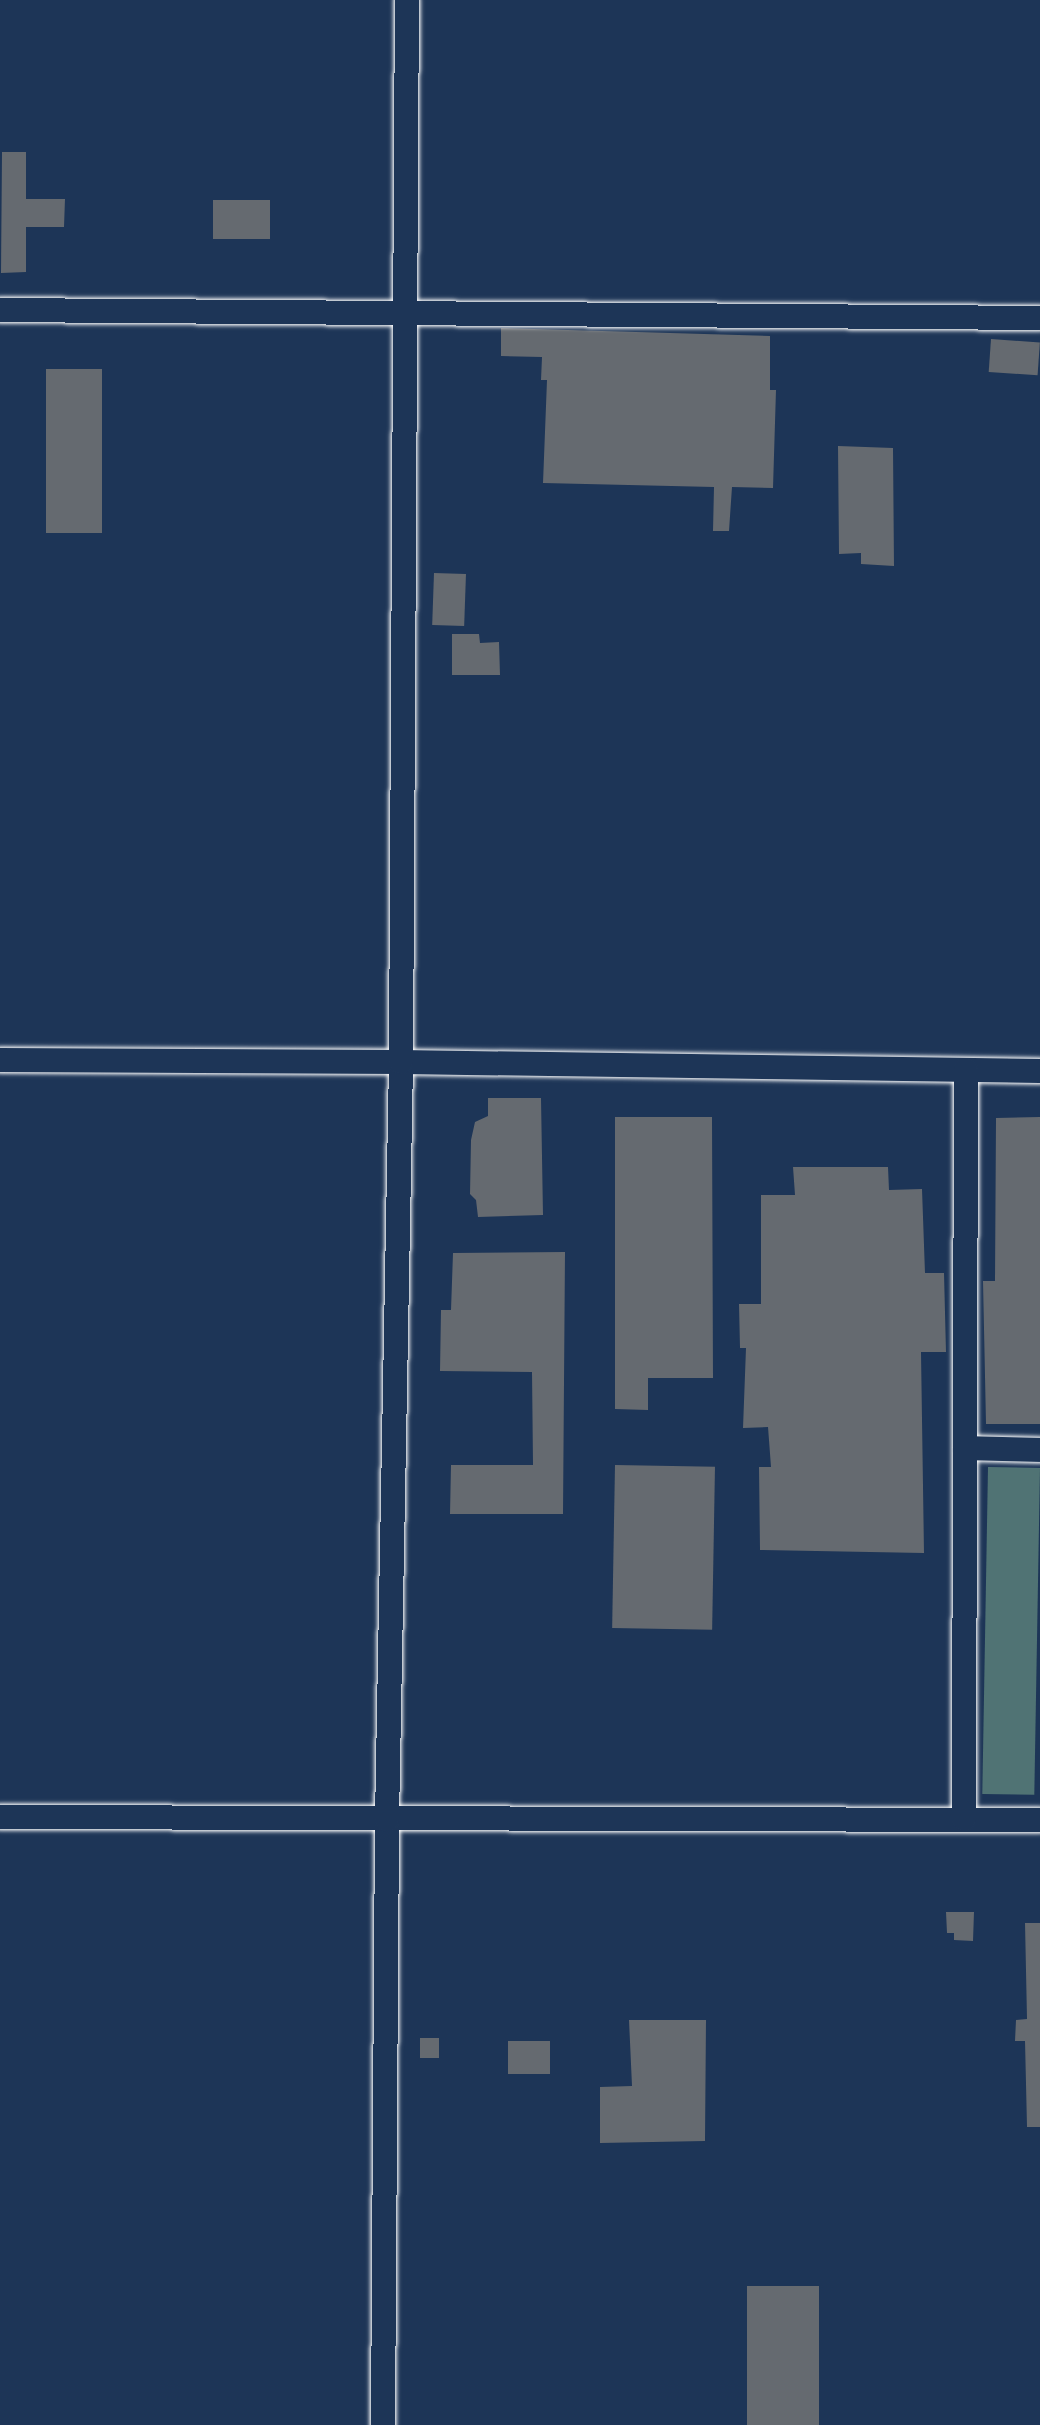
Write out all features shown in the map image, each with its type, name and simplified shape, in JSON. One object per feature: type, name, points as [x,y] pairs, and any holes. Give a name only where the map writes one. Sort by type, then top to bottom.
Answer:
[{"type":"street","points":[[383,2425],[387,1820],[401,1062],[407,0]]},
{"type":"street","points":[[0,310],[1040,318]]},
{"type":"street","points":[[0,1060],[401,1062],[1040,1071]]},
{"type":"street","points":[[964,1819],[966,1070]]},
{"type":"street","points":[[965,1449],[1040,1450]]},
{"type":"street","points":[[0,1817],[387,1820],[1040,1820]]},
{"type":"green space","points":[[988,1467],[1040,1468],[1034,1795],[982,1794]]},
{"type":"building","points":[[2,152],[26,152],[26,199],[65,199],[64,227],[26,227],[26,272],[1,273]]},
{"type":"building","points":[[213,200],[270,200],[270,239],[213,239]]},
{"type":"building","points":[[501,328],[770,336],[770,390],[776,390],[773,488],[732,487],[729,531],[713,531],[714,487],[543,483],[547,380],[541,380],[542,357],[501,356]]},
{"type":"building","points":[[991,339],[1040,342],[1038,375],[989,372]]},
{"type":"building","points":[[46,369],[102,369],[102,533],[46,533]]},
{"type":"building","points":[[838,446],[893,448],[894,566],[861,564],[861,553],[839,554]]},
{"type":"building","points":[[434,573],[466,574],[464,626],[432,625]]},
{"type":"building","points":[[452,634],[479,634],[480,643],[499,642],[500,675],[452,675]]},
{"type":"building","points":[[488,1098],[541,1098],[543,1215],[478,1217],[476,1200],[470,1194],[471,1140],[475,1122],[488,1116]]},
{"type":"building","points":[[615,1117],[712,1117],[713,1378],[648,1378],[648,1410],[615,1409]]},
{"type":"building","points":[[1040,1117],[1040,1424],[986,1424],[983,1281],[995,1281],[996,1118]]},
{"type":"building","points":[[793,1167],[888,1167],[889,1190],[922,1189],[925,1273],[944,1273],[946,1352],[921,1352],[924,1553],[760,1550],[759,1467],[771,1467],[768,1427],[743,1428],[746,1348],[740,1348],[739,1304],[761,1304],[761,1195],[795,1195]]},
{"type":"building","points":[[565,1252],[563,1514],[450,1514],[451,1465],[533,1465],[532,1372],[440,1371],[441,1310],[451,1310],[453,1253]]},
{"type":"building","points":[[615,1465],[715,1467],[712,1630],[612,1628]]},
{"type":"building","points":[[946,1912],[974,1912],[973,1941],[954,1940],[954,1933],[947,1933]]},
{"type":"building","points":[[1025,1923],[1040,1923],[1040,2127],[1027,2127],[1025,2041],[1015,2041],[1016,2020],[1027,2019]]},
{"type":"building","points":[[629,2020],[706,2020],[705,2141],[600,2143],[600,2087],[632,2086]]},
{"type":"building","points":[[420,2038],[439,2038],[439,2058],[420,2058]]},
{"type":"building","points":[[508,2041],[550,2041],[550,2074],[508,2074]]},
{"type":"building","points":[[747,2286],[819,2286],[819,2425],[747,2425]]}]
